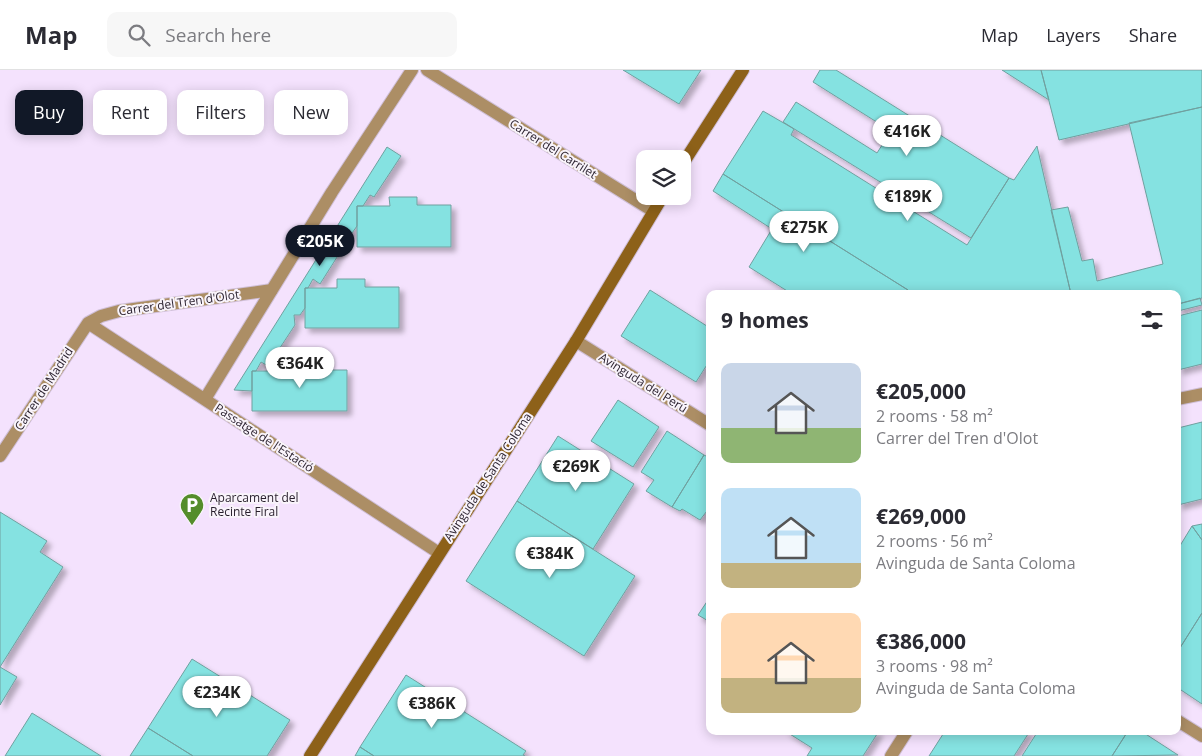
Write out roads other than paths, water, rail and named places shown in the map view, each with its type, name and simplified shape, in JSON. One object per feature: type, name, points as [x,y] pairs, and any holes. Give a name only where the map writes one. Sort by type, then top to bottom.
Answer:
[{"type":"main road","points":[[691,151],[743,70]]},
{"type":"main road","name":"Avinguda de Santa Coloma","points":[[310,756],[576,341],[657,205]]},
{"type":"street","points":[[205,399],[332,192],[412,70]]},
{"type":"street","name":"Carrer del Carrilet","points":[[427,70],[653,211]]},
{"type":"street","name":"Carrer del Tren d'Olot","points":[[88,323],[101,316],[119,311],[272,290]]},
{"type":"street","name":"Passatge de l'Estació","points":[[88,323],[439,553]]},
{"type":"street","name":"Carrer de Madrid","points":[[0,456],[88,323]]},
{"type":"street","name":"Avinguda del Perú","points":[[576,341],[706,422]]},
{"type":"street","points":[[1181,398],[1202,394]]},
{"type":"street","points":[[1181,722],[1202,736]]},
{"type":"street","points":[[891,756],[904,735]]},
{"type":"place","name":"Aparcament del Recinte Firal","points":[[192,526]]}]
